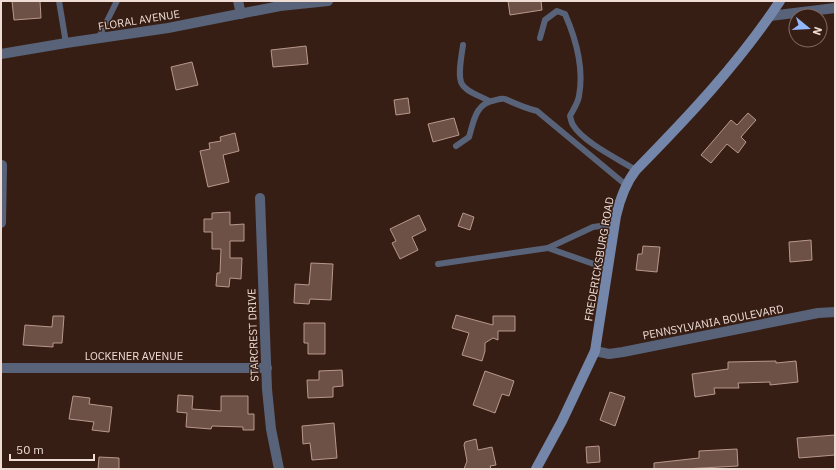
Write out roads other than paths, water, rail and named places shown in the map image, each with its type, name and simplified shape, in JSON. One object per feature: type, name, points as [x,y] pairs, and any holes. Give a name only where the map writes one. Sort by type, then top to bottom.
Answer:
[{"type":"street","points":[[238,1],[241,14]]},
{"type":"street","name":"FLORAL AVENUE","points":[[1,54],[168,28],[280,6],[328,1]]},
{"type":"street","name":"FREDERICKSBURG ROAD","points":[[536,469],[562,421],[595,351],[615,224],[620,199],[626,185],[636,170],[712,89],[770,16],[780,1]]},
{"type":"street","points":[[770,16],[835,8]]},
{"type":"street","points":[[1,223],[2,165]]},
{"type":"street","name":"STARCREST DRIVE","points":[[260,198],[271,429],[279,469]]},
{"type":"street","name":"PENNSYLVANIA BOULEVARD","points":[[595,351],[609,354],[623,352],[818,313],[835,312]]},
{"type":"street","name":"LOCKENER AVENUE","points":[[1,368],[267,368]]},
{"type":"lane","points":[[59,1],[66,43]]},
{"type":"lane","points":[[98,39],[117,1]]},
{"type":"lane","points":[[540,38],[545,20],[556,11],[565,14],[572,31],[581,73],[579,97],[570,116],[572,124],[581,134],[636,170]]},
{"type":"lane","points":[[463,45],[460,76],[462,84],[468,90],[489,101]]},
{"type":"lane","points":[[456,146],[469,137],[476,114],[482,104],[503,98],[523,108],[537,111],[626,185]]},
{"type":"lane","points":[[438,264],[548,248],[593,227],[615,224]]},
{"type":"lane","points":[[548,248],[608,269]]}]
